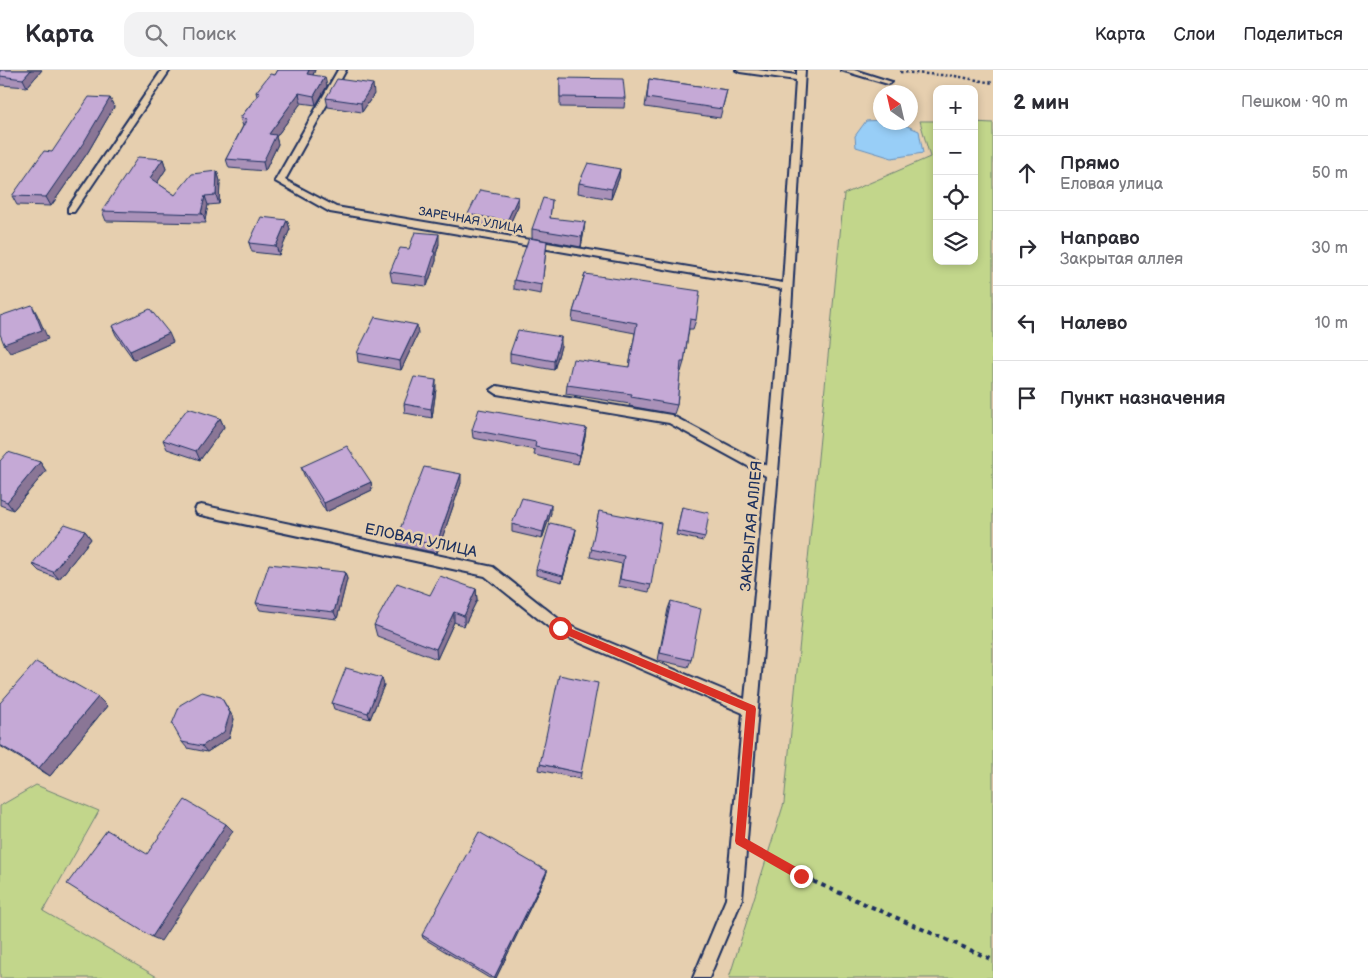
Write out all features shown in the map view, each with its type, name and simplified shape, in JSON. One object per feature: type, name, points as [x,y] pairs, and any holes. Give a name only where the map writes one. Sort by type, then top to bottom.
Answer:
[{"type":"lane","points":[[71,210],[166,70]]},
{"type":"lane","name":"ЗАРЕЧНАЯ УЛИЦА","points":[[342,70],[280,181],[333,210],[788,288]]},
{"type":"lane","points":[[740,70],[800,74]]},
{"type":"lane","points":[[845,70],[888,82]]},
{"type":"lane","name":"ЗАКРЫТАЯ АЛЛЕЯ","points":[[701,978],[734,899],[788,288],[800,74]]},
{"type":"lane","points":[[497,390],[671,420],[772,474]]},
{"type":"lane","name":"ЕЛОВАЯ УЛИЦА","points":[[201,510],[488,571],[560,628],[751,709]]},
{"type":"path","points":[[888,82],[900,72],[954,76],[993,83]]},
{"type":"path","points":[[740,841],[801,876],[993,960]]},
{"type":"green space","points":[[920,121],[933,121],[933,265],[978,265],[978,122],[993,123],[993,978],[729,978],[784,803],[844,194],[930,157]]},
{"type":"green space","points":[[36,785],[99,811],[43,911],[159,978],[0,978],[0,806]]},
{"type":"water","points":[[873,120],[873,130],[919,131],[923,153],[892,158],[856,147],[855,136],[866,121]]},
{"type":"building","points":[[0,70],[31,70],[23,79],[0,76]]},
{"type":"building","points":[[278,70],[309,70],[307,74],[325,77],[314,96],[299,93],[269,134],[276,135],[263,162],[226,159],[247,119],[240,118],[260,93],[256,92],[270,74],[275,75]]},
{"type":"building","points":[[560,78],[623,79],[625,98],[560,97]]},
{"type":"building","points":[[337,79],[373,84],[361,103],[326,98]]},
{"type":"building","points":[[649,79],[727,90],[722,109],[647,98]]},
{"type":"building","points":[[89,97],[110,98],[84,142],[46,197],[12,196],[44,151],[52,152]]},
{"type":"building","points":[[138,157],[163,159],[150,178],[175,195],[192,174],[217,171],[216,195],[205,196],[201,213],[203,214],[102,211]]},
{"type":"building","points":[[588,163],[620,169],[612,189],[579,183]]},
{"type":"building","points":[[480,190],[518,197],[507,221],[468,214]]},
{"type":"building","points":[[543,198],[552,200],[550,218],[585,222],[582,237],[532,229]]},
{"type":"building","points":[[261,217],[287,220],[276,246],[249,243]]},
{"type":"building","points":[[415,232],[439,234],[427,277],[390,272],[400,248],[409,249]]},
{"type":"building","points":[[529,238],[547,241],[542,285],[514,280]]},
{"type":"building","points":[[585,274],[700,291],[696,320],[690,319],[684,362],[681,362],[677,405],[631,397],[632,394],[567,385],[573,359],[629,367],[637,323],[573,312]]},
{"type":"building","points":[[32,305],[42,330],[4,344],[0,334],[0,316]]},
{"type":"building","points":[[150,309],[169,333],[130,351],[112,326]]},
{"type":"building","points":[[375,317],[417,325],[400,361],[357,353]]},
{"type":"building","points":[[518,330],[561,337],[554,361],[510,353]]},
{"type":"building","points":[[414,377],[436,380],[431,409],[404,404]]},
{"type":"building","points":[[188,408],[220,418],[196,451],[163,440]]},
{"type":"building","points":[[479,409],[586,428],[580,455],[535,447],[536,442],[472,430]]},
{"type":"building","points":[[347,446],[371,482],[324,503],[301,467]]},
{"type":"building","points":[[8,452],[40,462],[7,502],[0,499],[0,461]]},
{"type":"building","points":[[424,467],[461,474],[436,545],[397,537]]},
{"type":"building","points":[[522,498],[551,505],[543,532],[512,524]]},
{"type":"building","points":[[682,507],[709,513],[705,537],[677,531]]},
{"type":"building","points":[[599,511],[661,523],[651,585],[620,579],[624,556],[591,549]]},
{"type":"building","points":[[550,523],[576,529],[563,576],[536,569]]},
{"type":"building","points":[[65,524],[85,531],[53,572],[32,564]]},
{"type":"building","points":[[269,564],[345,572],[334,612],[256,603]]},
{"type":"building","points":[[440,576],[476,589],[464,616],[454,612],[436,649],[374,625],[397,583],[430,595]]},
{"type":"building","points":[[671,601],[701,609],[691,660],[660,653]]},
{"type":"building","points":[[36,662],[98,697],[39,768],[0,745],[0,703]]},
{"type":"building","points":[[346,668],[382,678],[368,713],[332,703]]},
{"type":"building","points":[[559,675],[598,683],[581,773],[540,764]]},
{"type":"building","points":[[202,692],[221,697],[230,713],[224,732],[202,746],[182,742],[172,724],[180,705]]},
{"type":"building","points":[[185,800],[226,824],[152,937],[67,884],[107,830],[147,854]]},
{"type":"building","points":[[479,832],[547,871],[494,978],[422,935]]},
{"type":"route","points":[[560,628],[751,709],[740,841],[801,876]]}]
